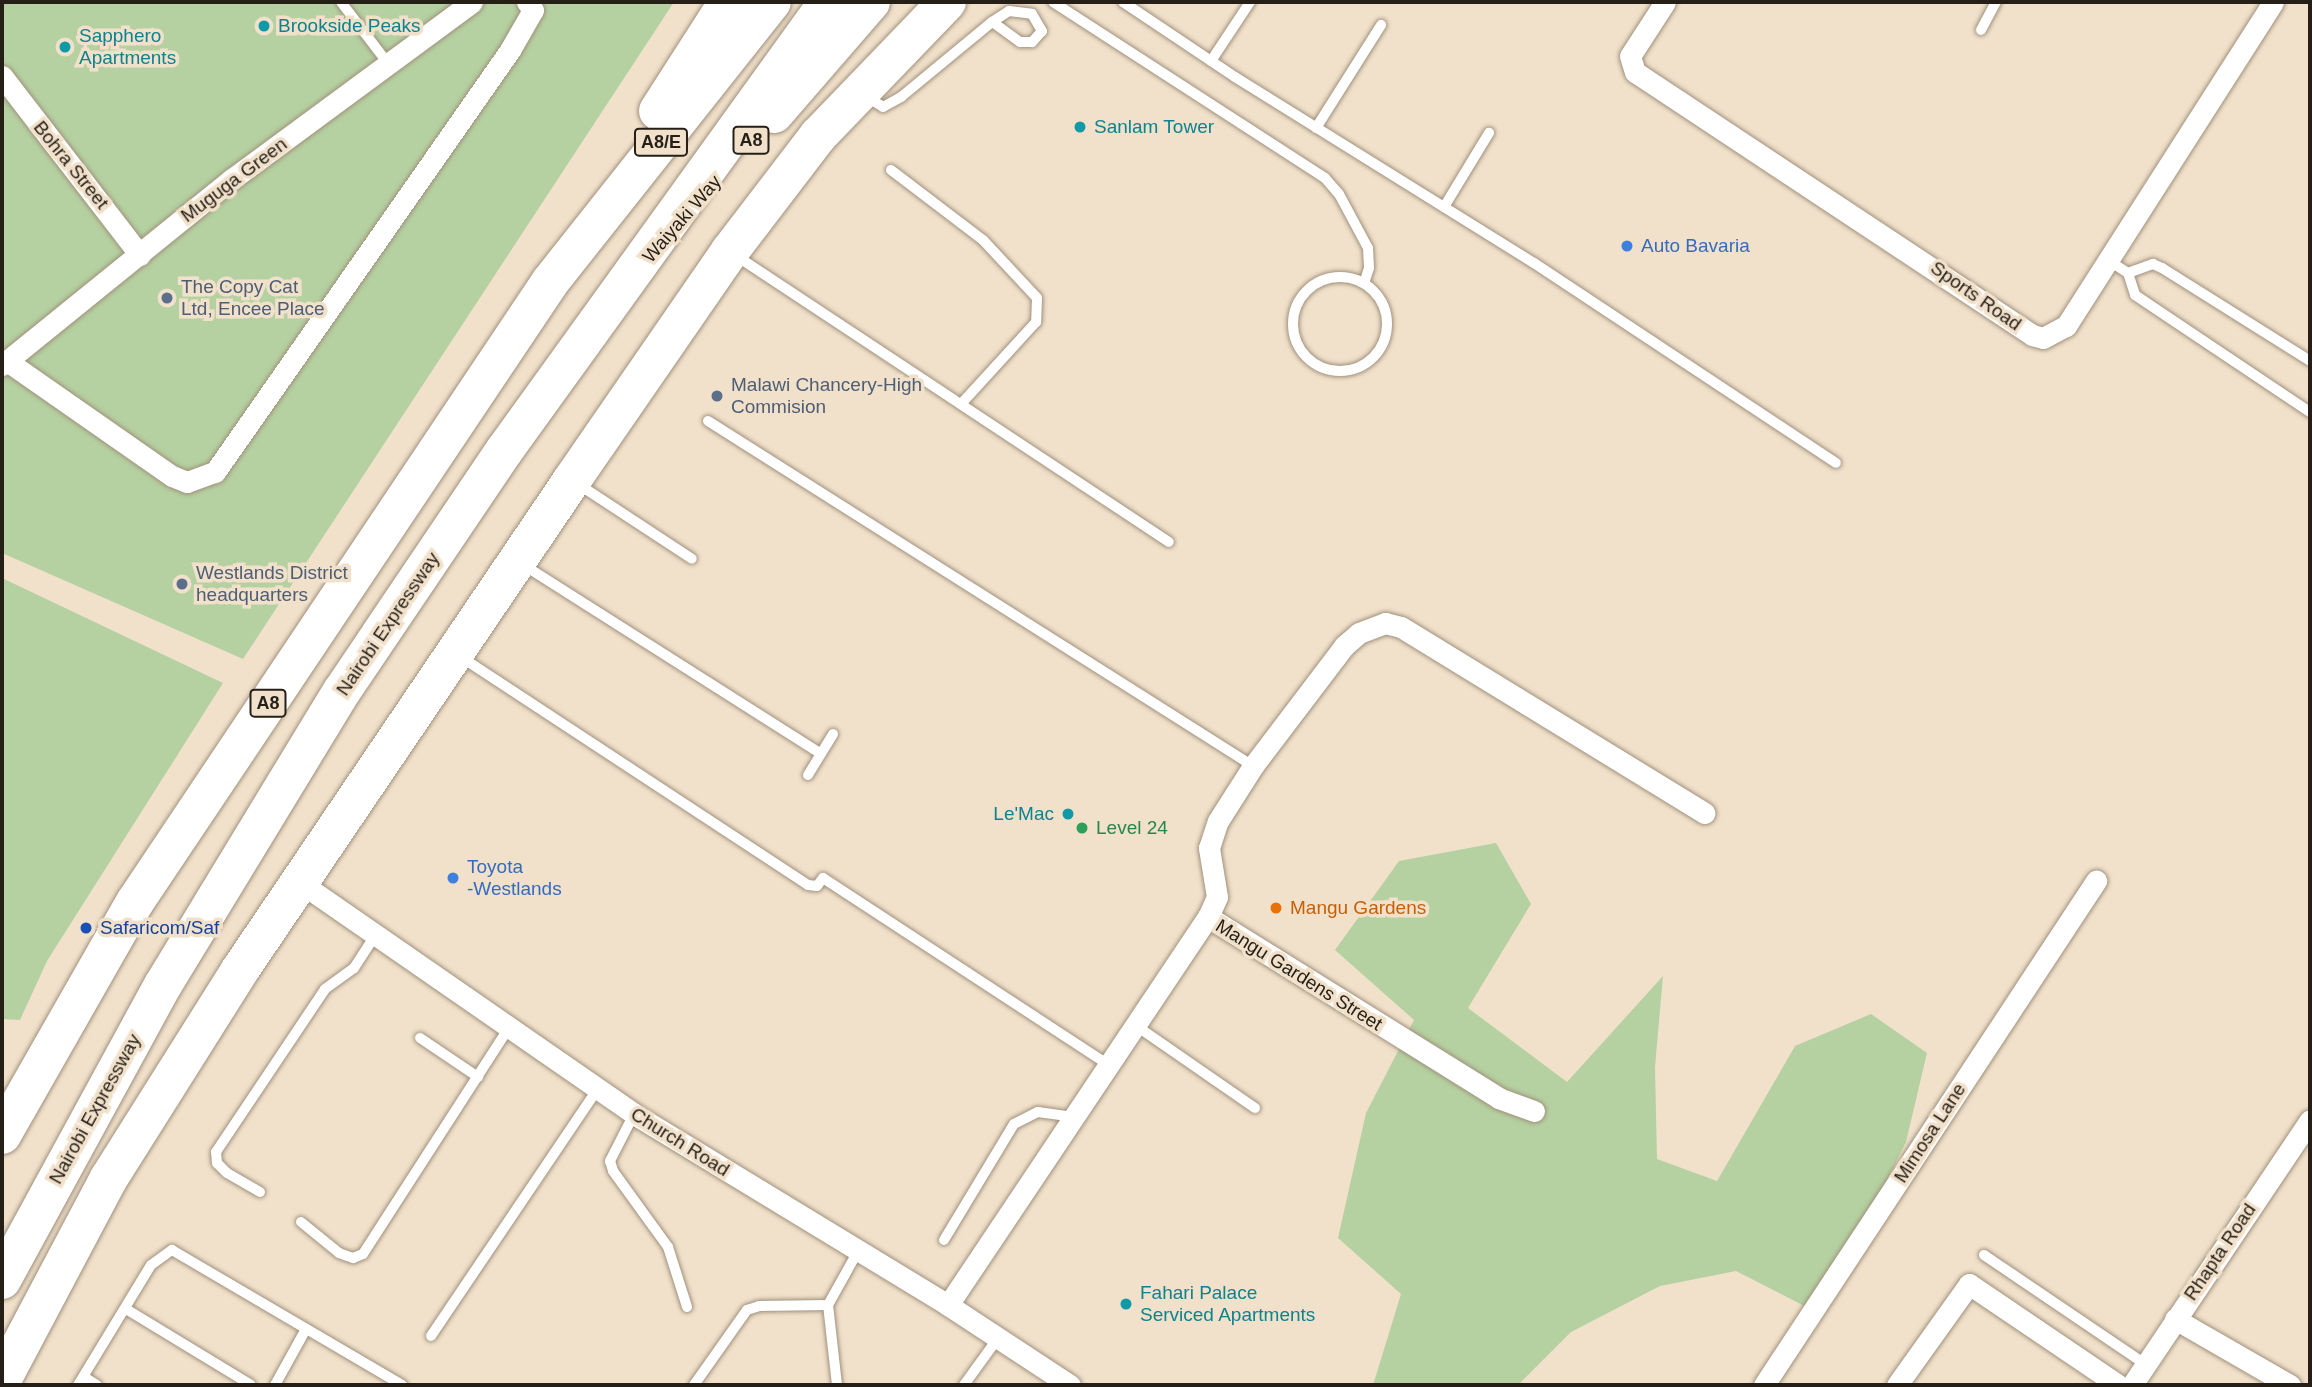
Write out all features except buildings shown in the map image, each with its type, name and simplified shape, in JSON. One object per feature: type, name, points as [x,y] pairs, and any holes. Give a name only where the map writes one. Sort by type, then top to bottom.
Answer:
[{"type":"highway","name":"A8","points":[[2,1135],[135,902],[550,282],[728,2]]},
{"type":"highway","name":"A8/E","points":[[550,282],[772,2]]},
{"type":"highway","name":"Nairobi Expressway","points":[[2,1280],[163,985],[342,691],[505,451],[828,2]]},
{"type":"highway","name":"Waiyaki Way","points":[[630,278],[871,2]]},
{"type":"highway","points":[[2,1380],[109,1178],[240,970],[572,480],[730,251],[818,136],[947,2]]},
{"type":"street","name":"Muguga Green","points":[[4,363],[232,179],[390,66],[472,2]]},
{"type":"street","points":[[4,363],[172,476],[187,482],[215,472],[510,50],[533,10],[527,2]]},
{"type":"street","name":"Sports Road","points":[[1665,2],[1630,56],[1635,72],[2032,335],[2043,338],[2066,326],[2273,2]]},
{"type":"street","name":"Bohra Street","points":[[2,76],[140,255]]},
{"type":"street","name":"Mangu Gardens Street","points":[[1534,1111],[1499,1098],[1428,1057],[1208,917],[1217,897],[1209,848],[1218,821],[1253,766],[1344,646],[1359,633],[1385,623],[1401,627],[1704,813]]},
{"type":"street","name":"Mimosa Lane","points":[[1764,1385],[2096,881]]},
{"type":"street","name":"Church Road","points":[[301,883],[510,1026],[597,1090],[948,1305],[1070,1385]]},
{"type":"street","points":[[948,1305],[1208,917]]},
{"type":"street","name":"Rhapta Road","points":[[2132,1385],[2310,1120]]},
{"type":"street","points":[[1897,1385],[1969,1284],[2118,1385]]},
{"type":"street","points":[[2175,1319],[2290,1385]]},
{"type":"lane","points":[[341,2],[390,66]]},
{"type":"lane","points":[[1054,2],[1325,178],[1339,194],[1368,248],[1370,268],[1364,283]]},
{"type":"lane","points":[[1123,2],[1211,61],[1444,207],[1836,463]]},
{"type":"lane","points":[[1211,61],[1250,2]]},
{"type":"lane","points":[[1981,30],[1996,2]]},
{"type":"lane","points":[[860,92],[883,107],[992,22]]},
{"type":"lane","points":[[1316,128],[1381,26]]},
{"type":"lane","points":[[1444,207],[1489,133]]},
{"type":"lane","points":[[891,170],[983,240],[1037,298],[1036,322],[961,404]]},
{"type":"lane","points":[[730,251],[1169,542]]},
{"type":"lane","points":[[2108,260],[2128,273],[2136,295],[2310,412]]},
{"type":"lane","points":[[2128,273],[2153,264],[2162,268],[2310,361]]},
{"type":"lane","points":[[1329,278],[1364,283],[1385,306],[1387,333],[1382,346],[1364,365],[1351,370],[1338,372],[1312,363],[1302,354],[1293,328],[1298,302],[1316,282],[1329,278]]},
{"type":"lane","points":[[708,421],[1253,766]]},
{"type":"lane","points":[[572,480],[692,559]]},
{"type":"lane","points":[[518,561],[821,754]]},
{"type":"lane","points":[[454,653],[808,885],[817,886],[823,878],[1107,1064]]},
{"type":"lane","points":[[807,775],[833,734]]},
{"type":"lane","points":[[260,1192],[217,1163],[216,1152],[325,989],[354,968],[376,934]]},
{"type":"lane","points":[[1135,1025],[1255,1108]]},
{"type":"lane","points":[[301,1222],[339,1253],[353,1258],[363,1254],[510,1026]]},
{"type":"lane","points":[[419,1038],[478,1077]]},
{"type":"lane","points":[[431,1336],[597,1090]]},
{"type":"lane","points":[[944,1240],[1014,1124],[1038,1112],[1076,1117]]},
{"type":"lane","points":[[634,1114],[611,1161],[613,1171],[668,1247],[687,1307]]},
{"type":"lane","points":[[97,1385],[81,1381],[151,1265],[172,1250],[402,1385]]},
{"type":"lane","points":[[837,1385],[828,1306],[858,1251]]},
{"type":"lane","points":[[1984,1255],[2146,1364]]},
{"type":"lane","points":[[694,1385],[747,1310],[759,1306],[828,1306]]},
{"type":"lane","points":[[126,1309],[251,1385]]},
{"type":"lane","points":[[275,1385],[306,1329]]},
{"type":"lane","points":[[964,1385],[998,1338]]},
{"type":"green space","points":[[2,2],[674,2],[243,659],[2,553]]},
{"type":"green space","points":[[2,578],[223,683],[47,961],[20,1020],[2,1019]]},
{"type":"green space","points":[[1496,843],[1531,904],[1468,1008],[1567,1082],[1663,976],[1655,1067],[1657,1159],[1717,1181],[1795,1046],[1871,1014],[1927,1053],[1906,1142],[1820,1314],[1736,1271],[1660,1286],[1571,1332],[1518,1385],[1373,1385],[1401,1294],[1338,1238],[1366,1113],[1414,1020],[1335,950],[1399,861]]},
{"type":"place","name":"Brookside Peaks","points":[[264,26]]},
{"type":"place","name":"Sapphero Apartments","points":[[65,47]]},
{"type":"place","name":"Sanlam Tower","points":[[1080,127]]},
{"type":"place","name":"Auto Bavaria","points":[[1627,246]]},
{"type":"place","name":"The Copy Cat Ltd, Encee Place","points":[[167,298]]},
{"type":"place","name":"Malawi Chancery-High Commision","points":[[717,396]]},
{"type":"place","name":"Westlands District headquarters","points":[[182,584]]},
{"type":"place","name":"Le'Mac","points":[[1068,814]]},
{"type":"place","name":"Level 24","points":[[1082,828]]},
{"type":"place","name":"Toyota -Westlands","points":[[453,878]]},
{"type":"place","name":"Mangu Gardens","points":[[1276,908]]},
{"type":"place","name":"Safaricom/Saf","points":[[86,928]]},
{"type":"place","name":"Fahari Palace Serviced Apartments","points":[[1126,1304]]}]
